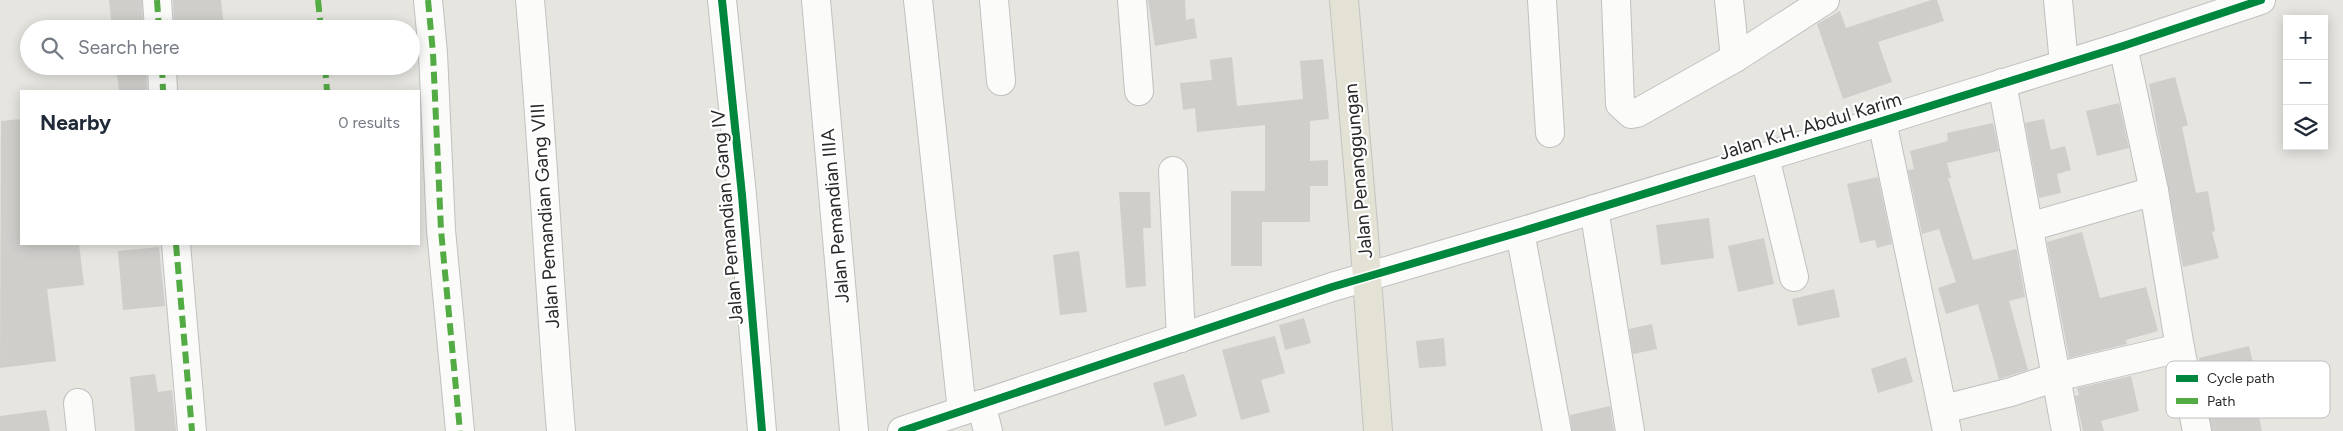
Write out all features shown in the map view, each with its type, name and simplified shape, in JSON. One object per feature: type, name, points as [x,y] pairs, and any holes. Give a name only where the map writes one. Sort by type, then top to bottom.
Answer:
[{"type":"main road","name":"Jalan Penanggungan","points":[[1344,0],[1378,431]]},
{"type":"street","points":[[157,0],[158,20]]},
{"type":"street","points":[[428,0],[433,53],[442,230],[460,431]]},
{"type":"street","name":"Jalan Pemandian Gang VIII","points":[[530,0],[537,78],[549,294],[561,431]]},
{"type":"street","name":"Jalan Pemandian Gang IV","points":[[722,0],[742,195],[762,431]]},
{"type":"street","name":"Jalan Pemandian IIIA","points":[[816,0],[854,431]]},
{"type":"street","points":[[918,0],[972,407],[988,431]]},
{"type":"street","points":[[994,0],[1001,81]]},
{"type":"street","points":[[1132,0],[1139,91]]},
{"type":"street","points":[[1542,0],[1550,133]]},
{"type":"street","points":[[1616,0],[1620,104],[1630,114],[1637,113],[1678,92],[1825,0]]},
{"type":"street","points":[[1729,0],[1735,58]]},
{"type":"street","points":[[2058,0],[2064,64]]},
{"type":"street","name":"Jalan K.H. Abdul Karim","points":[[902,431],[1367,276],[1520,232],[1882,121],[2123,46],[2261,0]]},
{"type":"street","points":[[2123,46],[2154,192],[2183,361]]},
{"type":"street","points":[[162,75],[163,90]]},
{"type":"street","points":[[2002,83],[2066,431]]},
{"type":"street","points":[[1882,121],[1946,420],[2011,392],[2056,377],[2180,348]]},
{"type":"street","points":[[1765,156],[1794,277]]},
{"type":"street","points":[[1173,171],[1181,338]]},
{"type":"street","points":[[2029,227],[2154,192]]},
{"type":"street","points":[[1594,209],[1630,431]]},
{"type":"street","points":[[1520,232],[1556,431]]},
{"type":"street","points":[[176,245],[192,431]]},
{"type":"street","points":[[78,402],[81,431]]},
{"type":"street","points":[[2193,418],[2196,431]]},
{"type":"building","points":[[109,0],[142,0],[143,20],[111,20]]},
{"type":"building","points":[[173,0],[221,0],[223,20],[174,20]]},
{"type":"building","points":[[1148,0],[1185,0],[1186,20],[1194,18],[1197,38],[1155,46]]},
{"type":"building","points":[[1931,0],[1937,0],[1944,21],[1878,42],[1892,82],[1843,99],[1817,24],[1840,11],[1846,28]]},
{"type":"building","points":[[1232,57],[1237,106],[1303,99],[1300,61],[1323,59],[1329,119],[1310,121],[1310,161],[1328,160],[1328,186],[1310,186],[1310,222],[1262,222],[1262,266],[1231,266],[1231,191],[1265,191],[1265,125],[1197,132],[1195,108],[1183,110],[1180,83],[1212,80],[1210,60]]},
{"type":"building","points":[[117,75],[146,75],[147,90],[119,90]]},
{"type":"building","points":[[2175,77],[2188,125],[2182,127],[2196,193],[2208,191],[2215,231],[2212,232],[2219,258],[2183,267],[2149,84]]},
{"type":"building","points":[[2119,103],[2129,148],[2097,156],[2086,111]]},
{"type":"building","points":[[20,119],[20,245],[79,245],[84,285],[47,289],[56,361],[0,368],[1,121]]},
{"type":"building","points":[[2044,119],[2051,150],[2065,146],[2071,170],[2057,174],[2061,193],[2039,198],[2025,123]]},
{"type":"building","points":[[1993,123],[1999,151],[1947,163],[1951,178],[1948,178],[1973,260],[2016,249],[2017,251],[2025,297],[2009,301],[2028,370],[1999,379],[1978,304],[1946,314],[1938,288],[1956,282],[1939,229],[1922,234],[1908,170],[1914,169],[1910,151],[1948,141],[1947,133]]},
{"type":"building","points":[[1878,177],[1892,244],[1877,248],[1875,240],[1860,243],[1847,184]]},
{"type":"building","points":[[1119,192],[1150,192],[1151,228],[1143,228],[1146,286],[1126,288]]},
{"type":"building","points":[[1709,218],[1714,258],[1661,265],[1656,225]]},
{"type":"building","points":[[2082,232],[2100,298],[2146,287],[2158,331],[2126,340],[2127,344],[2069,358],[2047,242]]},
{"type":"building","points":[[1764,238],[1774,284],[1738,292],[1728,246]]},
{"type":"building","points":[[159,247],[165,306],[123,310],[118,251]]},
{"type":"building","points":[[1079,251],[1087,312],[1060,315],[1053,255]]},
{"type":"building","points":[[1834,289],[1840,317],[1798,326],[1792,299]]},
{"type":"building","points":[[1304,318],[1311,343],[1285,350],[1279,325]]},
{"type":"building","points":[[1652,324],[1657,349],[1633,354],[1629,329]]},
{"type":"building","points":[[1275,336],[1285,373],[1261,380],[1270,412],[1241,420],[1222,350]]},
{"type":"building","points":[[1444,338],[1446,366],[1419,368],[1416,341]]},
{"type":"building","points":[[2249,346],[2253,361],[2200,361],[2199,358]]},
{"type":"building","points":[[1906,357],[1913,382],[1878,393],[1871,369]]},
{"type":"building","points":[[155,374],[158,392],[172,390],[176,431],[135,431],[130,377]]},
{"type":"building","points":[[1184,374],[1197,416],[1165,426],[1153,383]]},
{"type":"building","points":[[2131,376],[2139,411],[2101,421],[2104,431],[2083,431],[2075,396],[2079,395],[2077,388]]},
{"type":"building","points":[[1610,406],[1614,431],[1572,431],[1570,415]]},
{"type":"building","points":[[46,410],[50,431],[0,431],[0,416]]},
{"type":"building","points":[[2210,418],[2259,418],[2262,431],[2212,431]]},
{"type":"marked path","points":[[157,0],[158,20]]},
{"type":"marked path","points":[[318,0],[320,20]]},
{"type":"marked path","points":[[428,0],[433,53],[441,230],[460,431]]},
{"type":"marked path","points":[[162,75],[163,90]]},
{"type":"marked path","points":[[326,75],[327,90]]},
{"type":"marked path","points":[[176,245],[192,431]]},
{"type":"cycle path","points":[[722,0],[742,195],[762,431]]},
{"type":"cycle path","points":[[902,431],[1332,287],[1520,232],[1882,121],[2123,46],[2261,0]]}]
